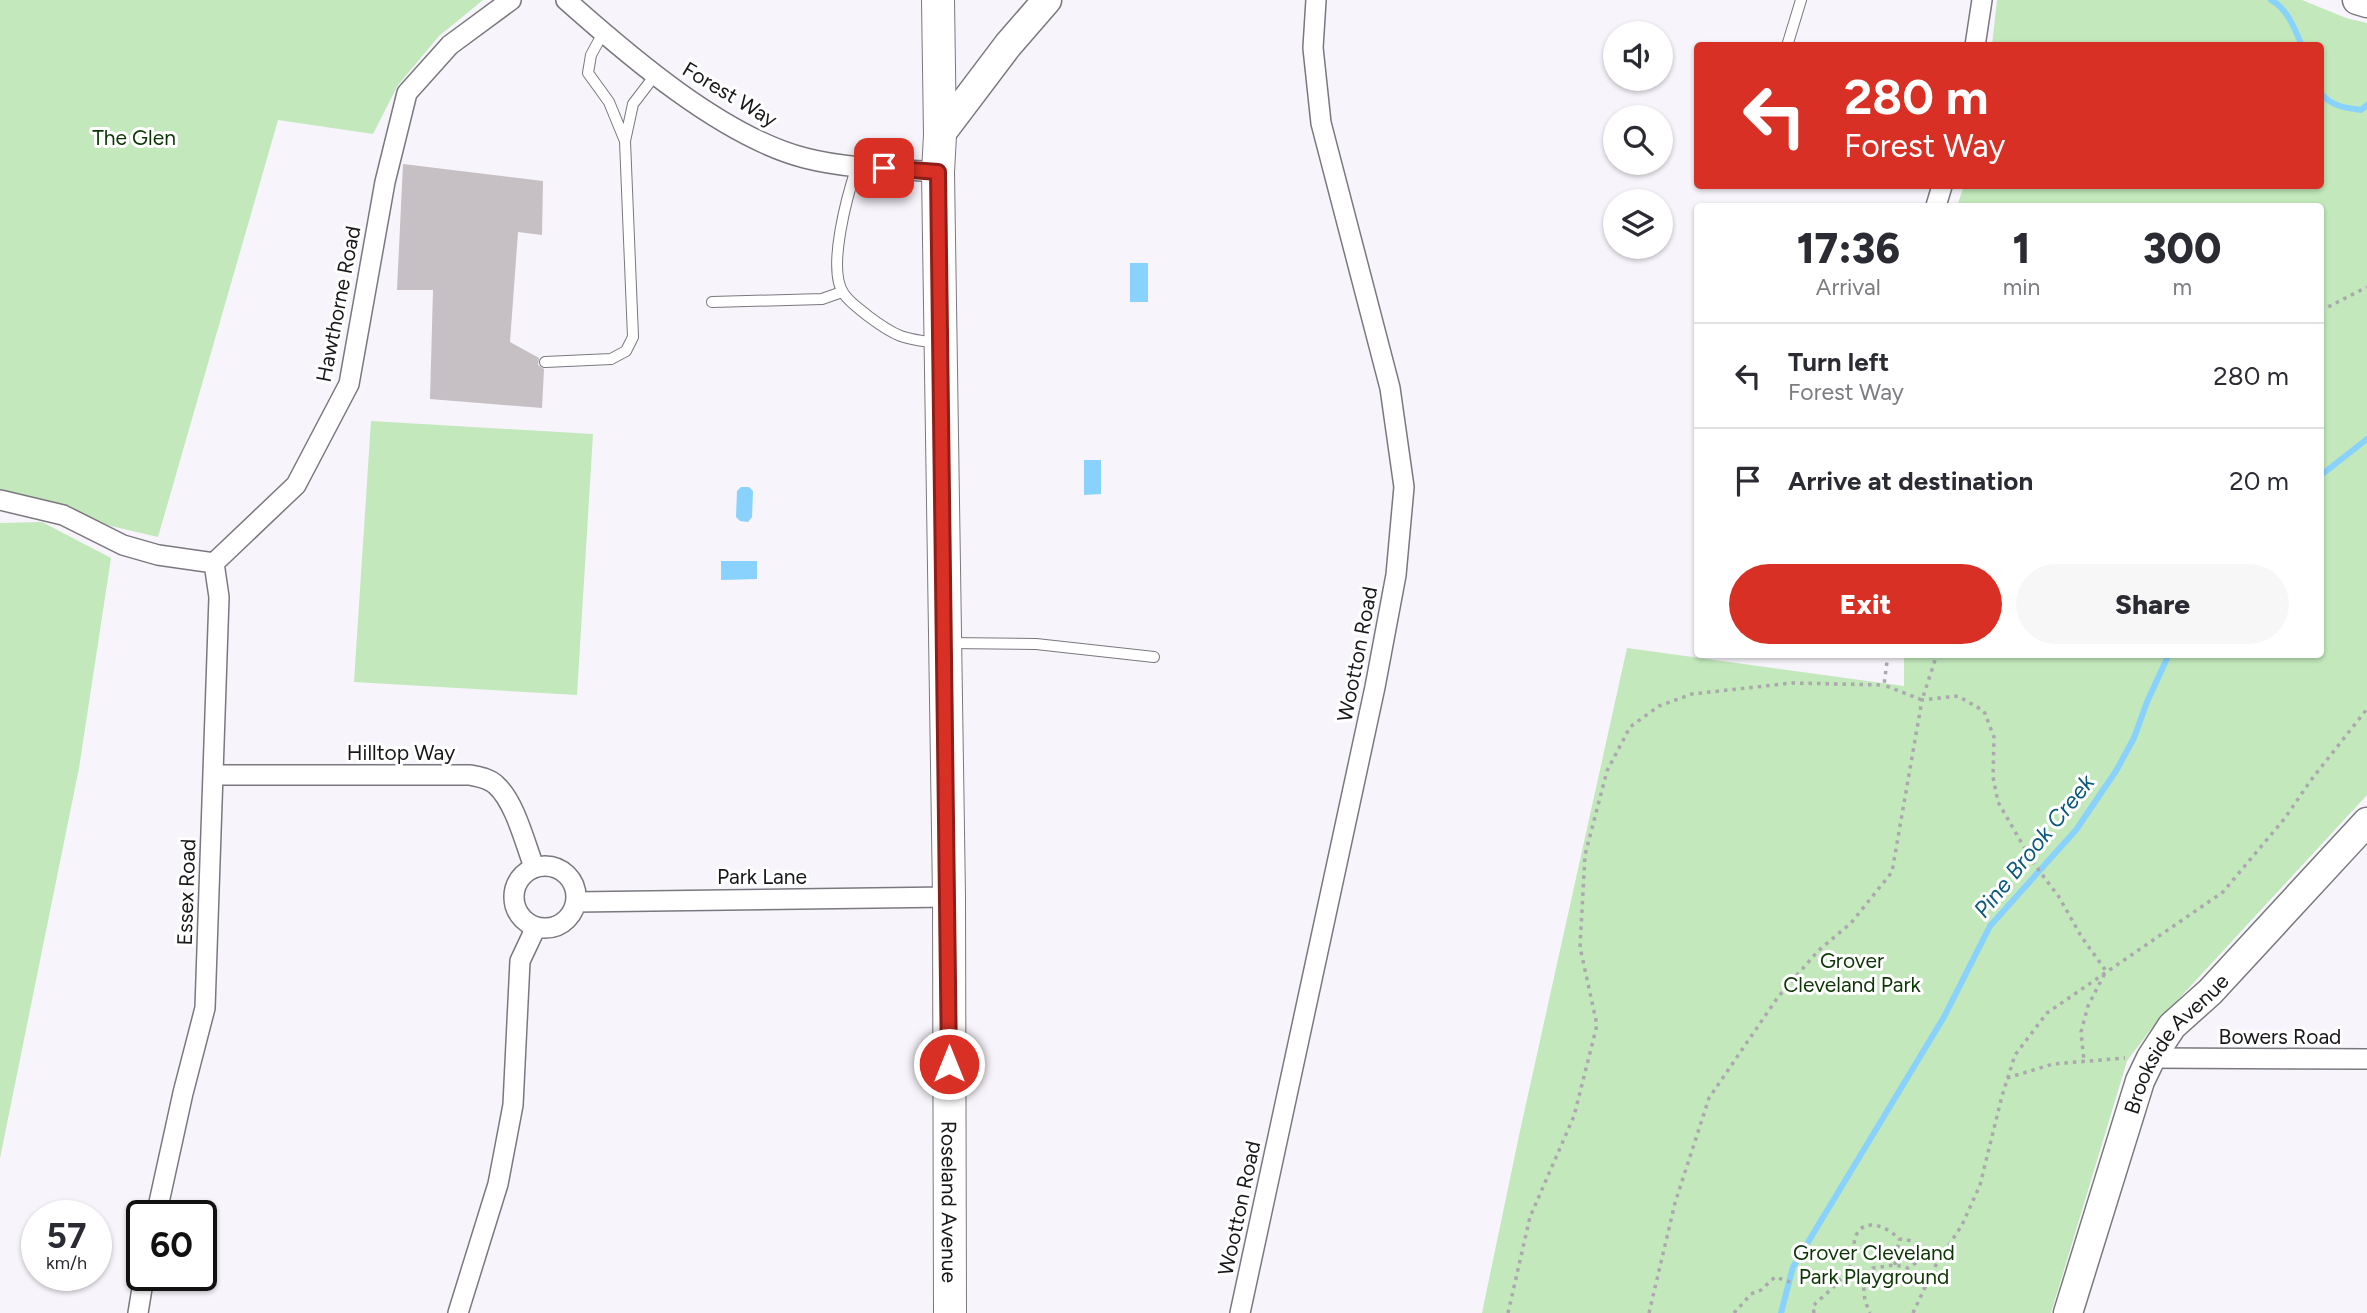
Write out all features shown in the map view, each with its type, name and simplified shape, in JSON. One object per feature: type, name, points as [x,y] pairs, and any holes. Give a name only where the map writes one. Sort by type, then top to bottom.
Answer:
[{"type":"main road","name":"Roseland Avenue","points":[[938,0],[950,1313]]},
{"type":"street","name":"Hawthorne Road","points":[[214,563],[296,485],[349,384],[385,182],[407,93],[450,45],[511,0]]},
{"type":"street","name":"Forest Way","points":[[566,0],[603,33],[684,96],[751,137],[802,157],[837,165],[938,172]]},
{"type":"street","points":[[940,135],[1007,45],[1047,0]]},
{"type":"street","name":"Wootton Road","points":[[1240,1313],[1375,687],[1396,575],[1404,487],[1390,388],[1321,123],[1313,48],[1316,0]]},
{"type":"street","points":[[1976,42],[1982,0]]},
{"type":"street","points":[[2357,0],[2367,3]]},
{"type":"street","points":[[0,500],[62,515],[123,545],[158,555],[214,563]]},
{"type":"street","name":"Essex Road","points":[[160,1200],[205,1008],[219,597],[214,563]]},
{"type":"street","name":"Hilltop Way","points":[[213,775],[483,777],[495,783],[507,799],[534,867]]},
{"type":"street","name":"Brookside Avenue","points":[[2068,1313],[2140,1081],[2139,1058],[2210,992],[2367,822]]},
{"type":"street","points":[[547,865],[559,869],[569,877],[575,889],[576,902],[571,914],[562,923],[550,928],[536,927],[525,921],[517,911],[513,898],[516,885],[523,874],[534,867],[547,865]]},
{"type":"street","name":"Park Lane","points":[[576,902],[948,897]]},
{"type":"street","points":[[458,1312],[498,1184],[511,1118],[520,961],[536,927]]},
{"type":"street","name":"Bowers Road","points":[[2139,1058],[2367,1059]]},
{"type":"street","points":[[138,1313],[142,1291]]},
{"type":"lane","points":[[1788,42],[1801,0]]},
{"type":"lane","points":[[603,33],[591,55],[588,73],[608,102],[625,141]]},
{"type":"lane","points":[[545,362],[611,359],[626,351],[633,337],[625,141],[633,104],[656,75]]},
{"type":"lane","points":[[857,166],[844,205],[837,261],[842,292],[892,334],[907,340],[940,343]]},
{"type":"lane","points":[[712,302],[822,299],[842,292]]},
{"type":"lane","points":[[945,643],[1035,644],[1154,657]]},
{"type":"path","points":[[2324,308],[2367,287]]},
{"type":"path","points":[[1884,685],[1887,658]]},
{"type":"path","points":[[1649,1313],[1675,1203],[1709,1098],[1778,997],[1818,951],[1852,923],[1892,872],[1922,700],[1936,658]]},
{"type":"path","points":[[1508,1313],[1530,1217],[1574,1116],[1597,1025],[1580,947],[1585,855],[1607,771],[1630,727],[1659,706],[1692,694],[1792,683],[1884,685],[1922,700],[1958,696],[1984,711],[1994,737],[1993,777],[1998,802],[2032,861],[2106,971]]},
{"type":"path","points":[[1913,1313],[1934,1268],[1962,1225],[1980,1185],[2015,1055],[2047,1013],[2223,892],[2285,818],[2367,709]]},
{"type":"path","points":[[2084,1061],[2081,1032],[2088,1006],[2106,971]]},
{"type":"path","points":[[2007,1077],[2053,1064],[2139,1058]]},
{"type":"path","points":[[1814,1313],[1814,1306],[1839,1280],[1853,1260],[1855,1236],[1865,1226],[1879,1224],[1899,1239],[1918,1244],[1923,1252],[1919,1261],[1908,1268],[1895,1265],[1873,1268],[1863,1281],[1865,1301],[1870,1313]]},
{"type":"path","points":[[1895,1265],[1899,1239]]},
{"type":"path","points":[[1734,1313],[1751,1294],[1761,1290],[1775,1278],[1793,1283]]},
{"type":"green space","name":"The Glen","points":[[0,0],[483,0],[439,36],[398,85],[373,134],[278,120],[158,537],[111,526],[0,489]]},
{"type":"green space","name":"Grover Cleveland Park","points":[[1997,0],[2302,0],[2346,18],[2367,23],[2367,795],[2151,1029],[2127,1061],[2051,1313],[1482,1313],[1627,648],[1904,686],[1904,658],[2324,658],[2324,203],[1958,203],[1963,189],[2324,189],[2324,42],[1992,42]]},
{"type":"green space","points":[[371,421],[593,434],[577,695],[354,682]]},
{"type":"green space","points":[[42,522],[111,558],[79,768],[0,1158],[0,523]]},
{"type":"water","points":[[1130,263],[1148,263],[1148,302],[1130,302]]},
{"type":"water","points":[[1084,460],[1101,460],[1101,494],[1084,495]]},
{"type":"water","points":[[741,487],[749,487],[753,491],[752,517],[748,522],[740,521],[736,517],[737,491]]},
{"type":"water","points":[[721,561],[757,561],[757,579],[721,580]]},
{"type":"building","points":[[403,164],[543,181],[542,235],[518,232],[510,342],[539,358],[538,365],[544,369],[542,408],[430,399],[433,290],[397,290]]},
{"type":"waterway","points":[[2271,0],[2286,14],[2300,42]]},
{"type":"waterway","points":[[2324,96],[2344,107],[2361,110],[2367,105]]},
{"type":"waterway","name":"Pine Brook Creek","points":[[2324,473],[2367,439]]},
{"type":"waterway","name":"Pine Brook Creek","points":[[1781,1313],[1793,1267],[1944,1017],[1990,926],[2076,830],[2116,771],[2134,738],[2167,658]]},
{"type":"route","points":[[884,168],[938,172],[949,1064]]},
{"type":"park label","name":"Grover Cleveland Park Playground","points":[[1874,1264]]}]
